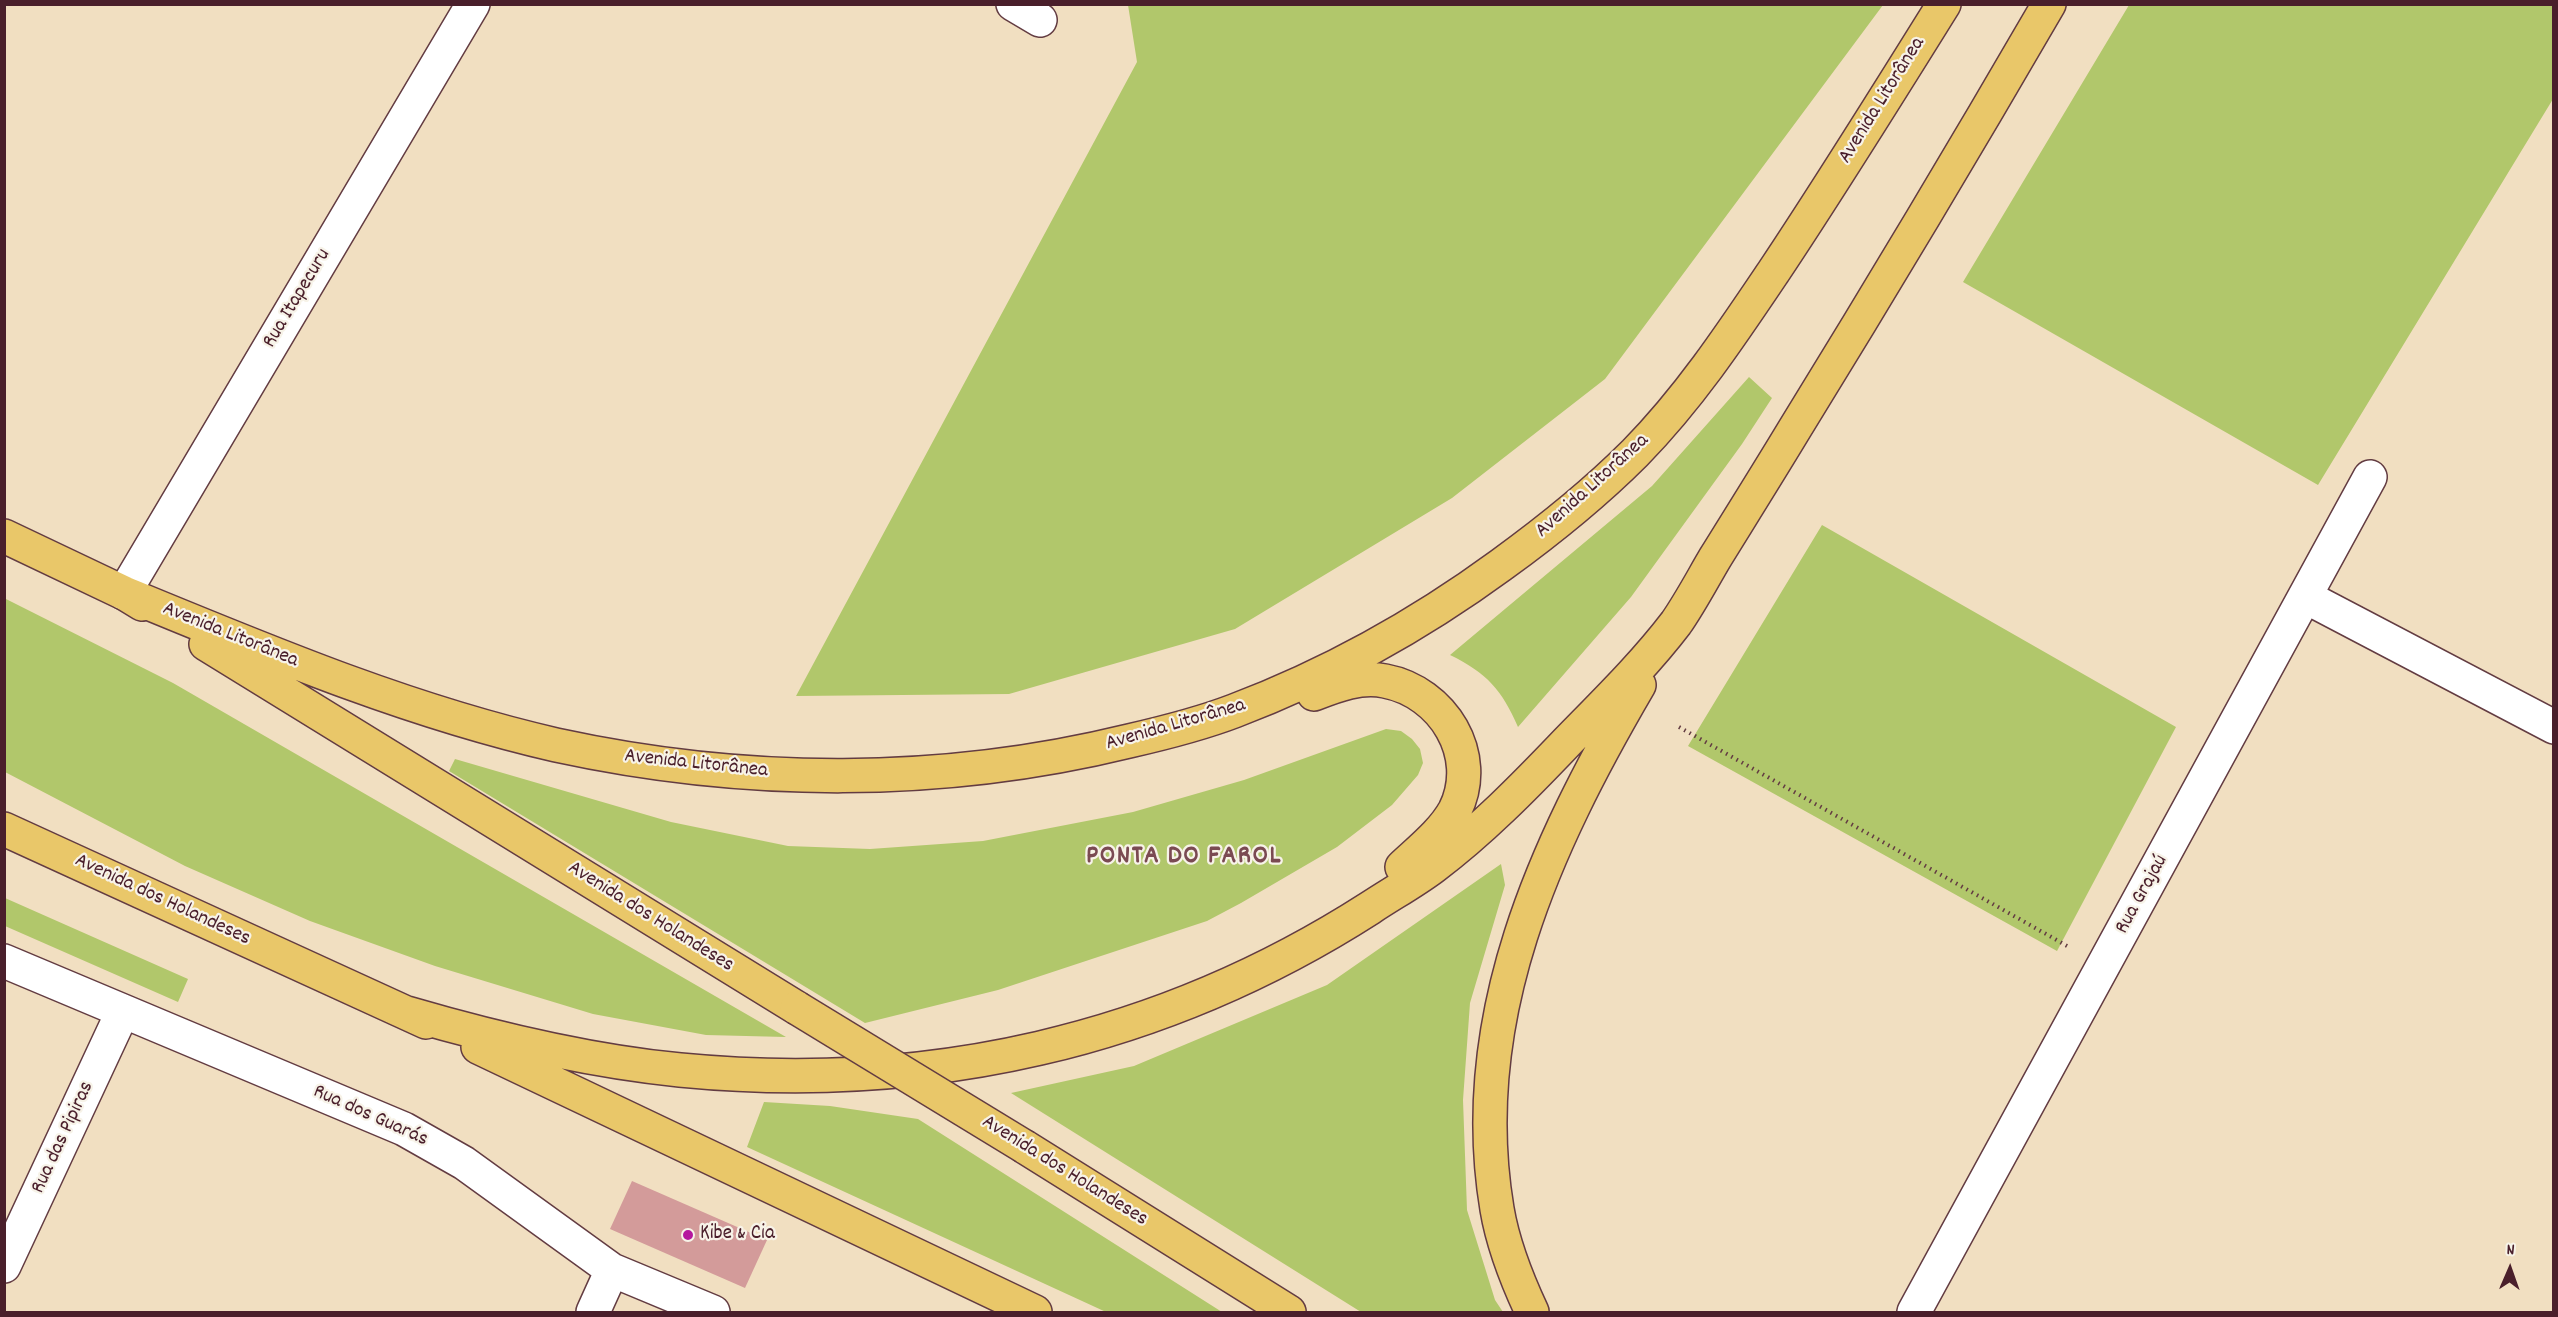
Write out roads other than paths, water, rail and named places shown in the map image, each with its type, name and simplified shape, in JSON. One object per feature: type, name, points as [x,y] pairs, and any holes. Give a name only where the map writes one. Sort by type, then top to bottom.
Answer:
[{"type":"main road","name":"Avenida Litorânea","points":[[124,593],[288,660],[395,699],[539,740],[672,766],[805,776],[875,777],[1007,765],[1096,749],[1194,724],[1291,687],[1401,632],[1465,591],[1526,546],[1587,497],[1635,453],[1717,357],[1807,222],[1944,4]]},
{"type":"main road","points":[[1532,1312],[1516,1277],[1497,1210],[1490,1140],[1491,1084],[1498,1030],[1511,966],[1534,892],[1564,822],[1607,739],[1676,622],[1923,221],[2049,4]]},
{"type":"main road","name":"Avenida dos Holandeses","points":[[4,536],[124,593],[1289,1312]]},
{"type":"main road","points":[[407,1013],[494,1038],[581,1055],[678,1070],[820,1075],[913,1070],[1011,1055],[1059,1045],[1121,1027],[1236,983],[1340,927],[1430,869],[1470,837],[1557,753],[1676,622]]},
{"type":"main road","points":[[1007,765],[1110,751],[1215,729],[1288,705],[1343,683],[1371,680],[1405,687],[1432,704],[1452,728],[1461,749],[1464,770],[1461,791],[1455,810],[1446,823],[1340,927]]},
{"type":"main road","name":"Avenida dos Holandeses","points":[[4,829],[407,1013],[1035,1312]]},
{"type":"street","name":"Rua Itapecuru","points":[[124,593],[473,4]]},
{"type":"street","name":"Rua Grajaú","points":[[1914,1312],[2370,477]]},
{"type":"street","points":[[2306,597],[2553,727]]},
{"type":"street","name":"Rua dos Guarás","points":[[4,961],[404,1130],[464,1163],[612,1270],[713,1312]]},
{"type":"street","name":"Rua das Pipiras","points":[[4,1266],[123,1011]]},
{"type":"street","points":[[593,1312],[612,1270]]},
{"type":"place","name":"Kibe & Cia","points":[[688,1235]]},
{"type":"district","name":"PONTA DO FAROL","points":[[1184,858]]}]
